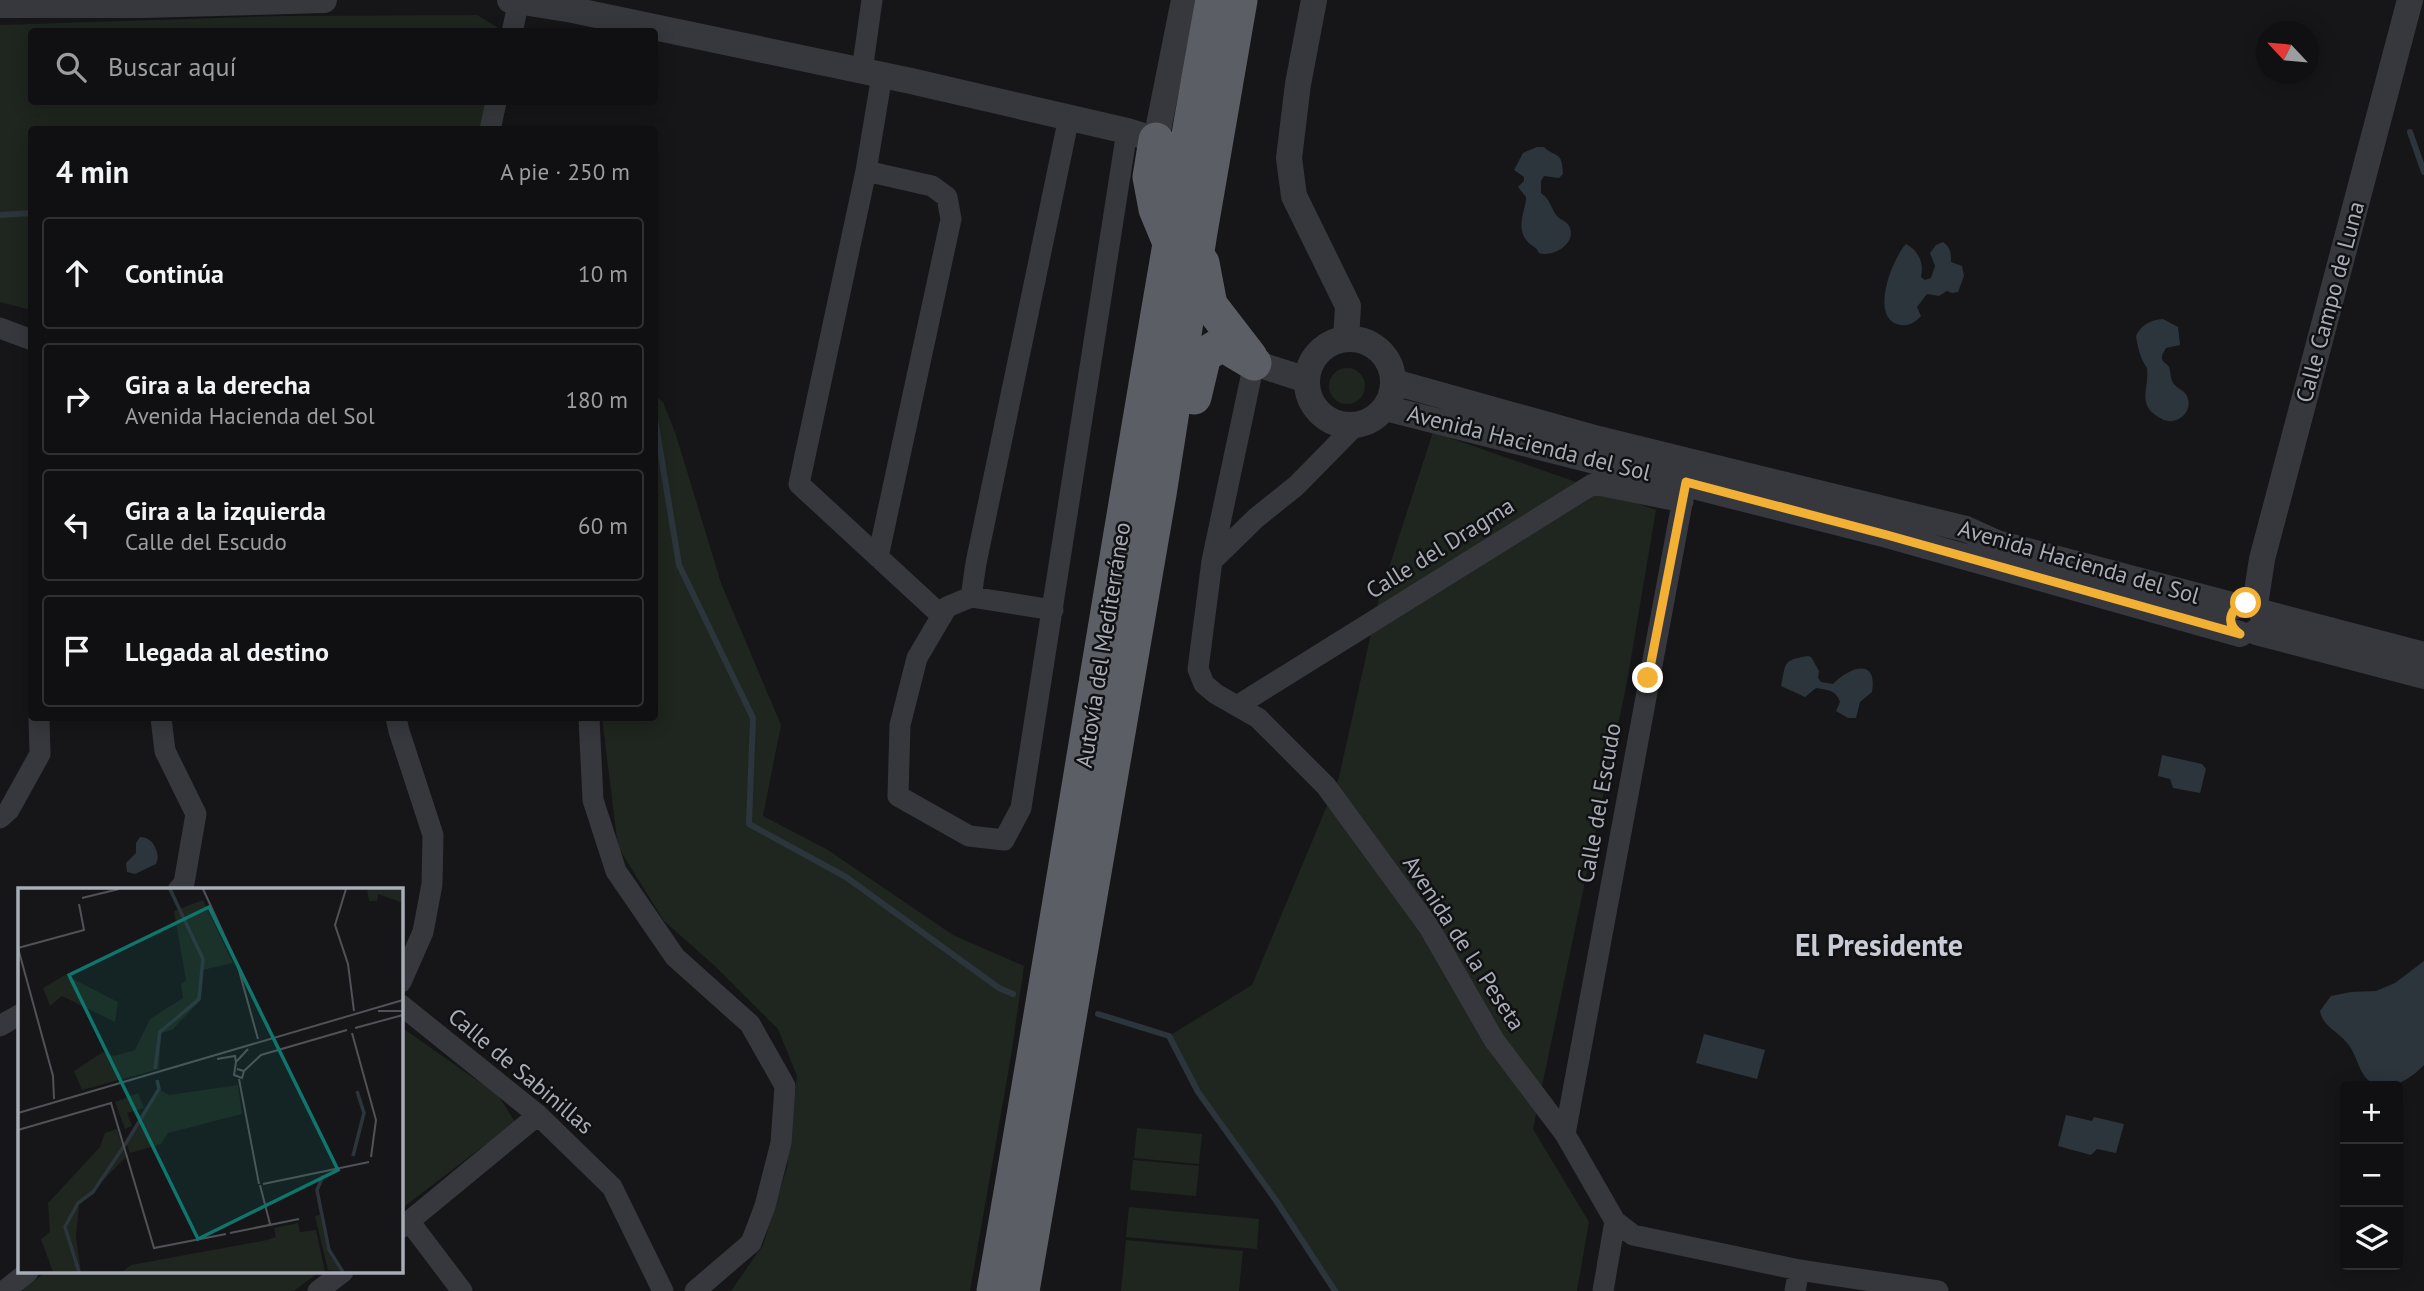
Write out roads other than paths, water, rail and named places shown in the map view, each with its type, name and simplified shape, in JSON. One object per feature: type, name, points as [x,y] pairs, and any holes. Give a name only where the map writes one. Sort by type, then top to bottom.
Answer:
[{"type":"highway","name":"Autovía del Mediterráneo","points":[[1022,1291],[1159,494],[1185,236],[1213,0]]},
{"type":"highway","name":"Autovía del Mediterráneo","points":[[994,1291],[1185,236],[1240,0]]},
{"type":"highway","points":[[1142,135],[1156,209],[1185,236],[1203,270],[1210,305],[1254,363]]},
{"type":"highway","points":[[1159,494],[1189,417],[1204,355],[1222,344],[1254,363]]},
{"type":"street","points":[[0,5],[144,5],[324,0]]},
{"type":"street","points":[[510,0],[651,28]]},
{"type":"street","points":[[872,0],[872,73],[866,171],[799,484],[942,616]]},
{"type":"street","points":[[1053,610],[971,597],[947,607],[917,658],[900,725],[898,796],[969,835],[1004,840],[1021,808],[1053,610],[1142,135],[1184,0]]},
{"type":"street","points":[[1314,0],[1298,84],[1289,158],[1294,196],[1348,306],[1346,339]]},
{"type":"street","name":"Calle Campo de Luna","points":[[2250,618],[2262,559],[2410,0]]},
{"type":"street","points":[[513,28],[519,1]]},
{"type":"street","points":[[658,29],[872,73],[1142,135]]},
{"type":"street","points":[[490,126],[495,105]]},
{"type":"street","points":[[971,597],[1069,117]]},
{"type":"street","points":[[866,171],[932,186],[947,197],[951,219],[878,557]]},
{"type":"street","points":[[0,327],[28,338]]},
{"type":"street","points":[[1212,561],[1256,518],[1296,486],[1356,425],[1377,416],[1385,408],[1394,382],[1387,360],[1369,343],[1346,339],[1324,348],[1310,367],[1308,392],[1313,404],[1331,421],[1356,425]]},
{"type":"street","points":[[1254,363],[1307,380]]},
{"type":"street","name":"Avenida de la Peseta","points":[[1254,363],[1212,561],[1198,669],[1204,684],[1258,718],[1326,786],[1429,927],[1494,1040],[1565,1134],[1615,1221],[1633,1236],[1797,1280],[1938,1291]]},
{"type":"street","name":"Avenida Hacienda del Sol","points":[[1394,382],[1598,439],[1966,529],[1997,543],[2250,618],[2424,676]]},
{"type":"street","name":"Avenida Hacienda del Sol","points":[[1385,408],[1684,492],[2424,655]]},
{"type":"street","name":"Calle del Dragma","points":[[1237,706],[1593,484],[1684,492]]},
{"type":"street","name":"Calle del Escudo","points":[[1565,1134],[1684,492]]},
{"type":"street","points":[[0,818],[9,810],[40,754],[39,721]]},
{"type":"street","points":[[161,721],[164,751],[196,814],[184,883],[180,888]]},
{"type":"street","points":[[397,721],[433,835],[432,884],[423,932],[402,980]]},
{"type":"street","points":[[589,721],[593,800],[616,871],[675,957],[750,1024],[785,1086],[781,1143],[765,1206],[751,1243],[695,1291]]},
{"type":"street","name":"Calle de Sabinillas","points":[[402,1006],[538,1115],[612,1187],[663,1291]]},
{"type":"street","points":[[0,1026],[18,1016]]},
{"type":"street","points":[[462,1291],[405,1225],[538,1115]]},
{"type":"street","points":[[1603,1291],[1615,1221]]},
{"type":"street","points":[[4,1291],[25,1274]]},
{"type":"street","points":[[318,1291],[340,1274]]},
{"type":"waterway","points":[[2410,132],[2424,172]]},
{"type":"waterway","points":[[0,215],[28,213]]},
{"type":"waterway","points":[[658,437],[679,565],[753,718],[749,824],[846,877],[999,988],[1013,994]]},
{"type":"waterway","points":[[1098,1014],[1169,1036],[1198,1092],[1275,1199],[1335,1291]]},
{"type":"district","name":"El Presidente","points":[[1879,946]]}]
